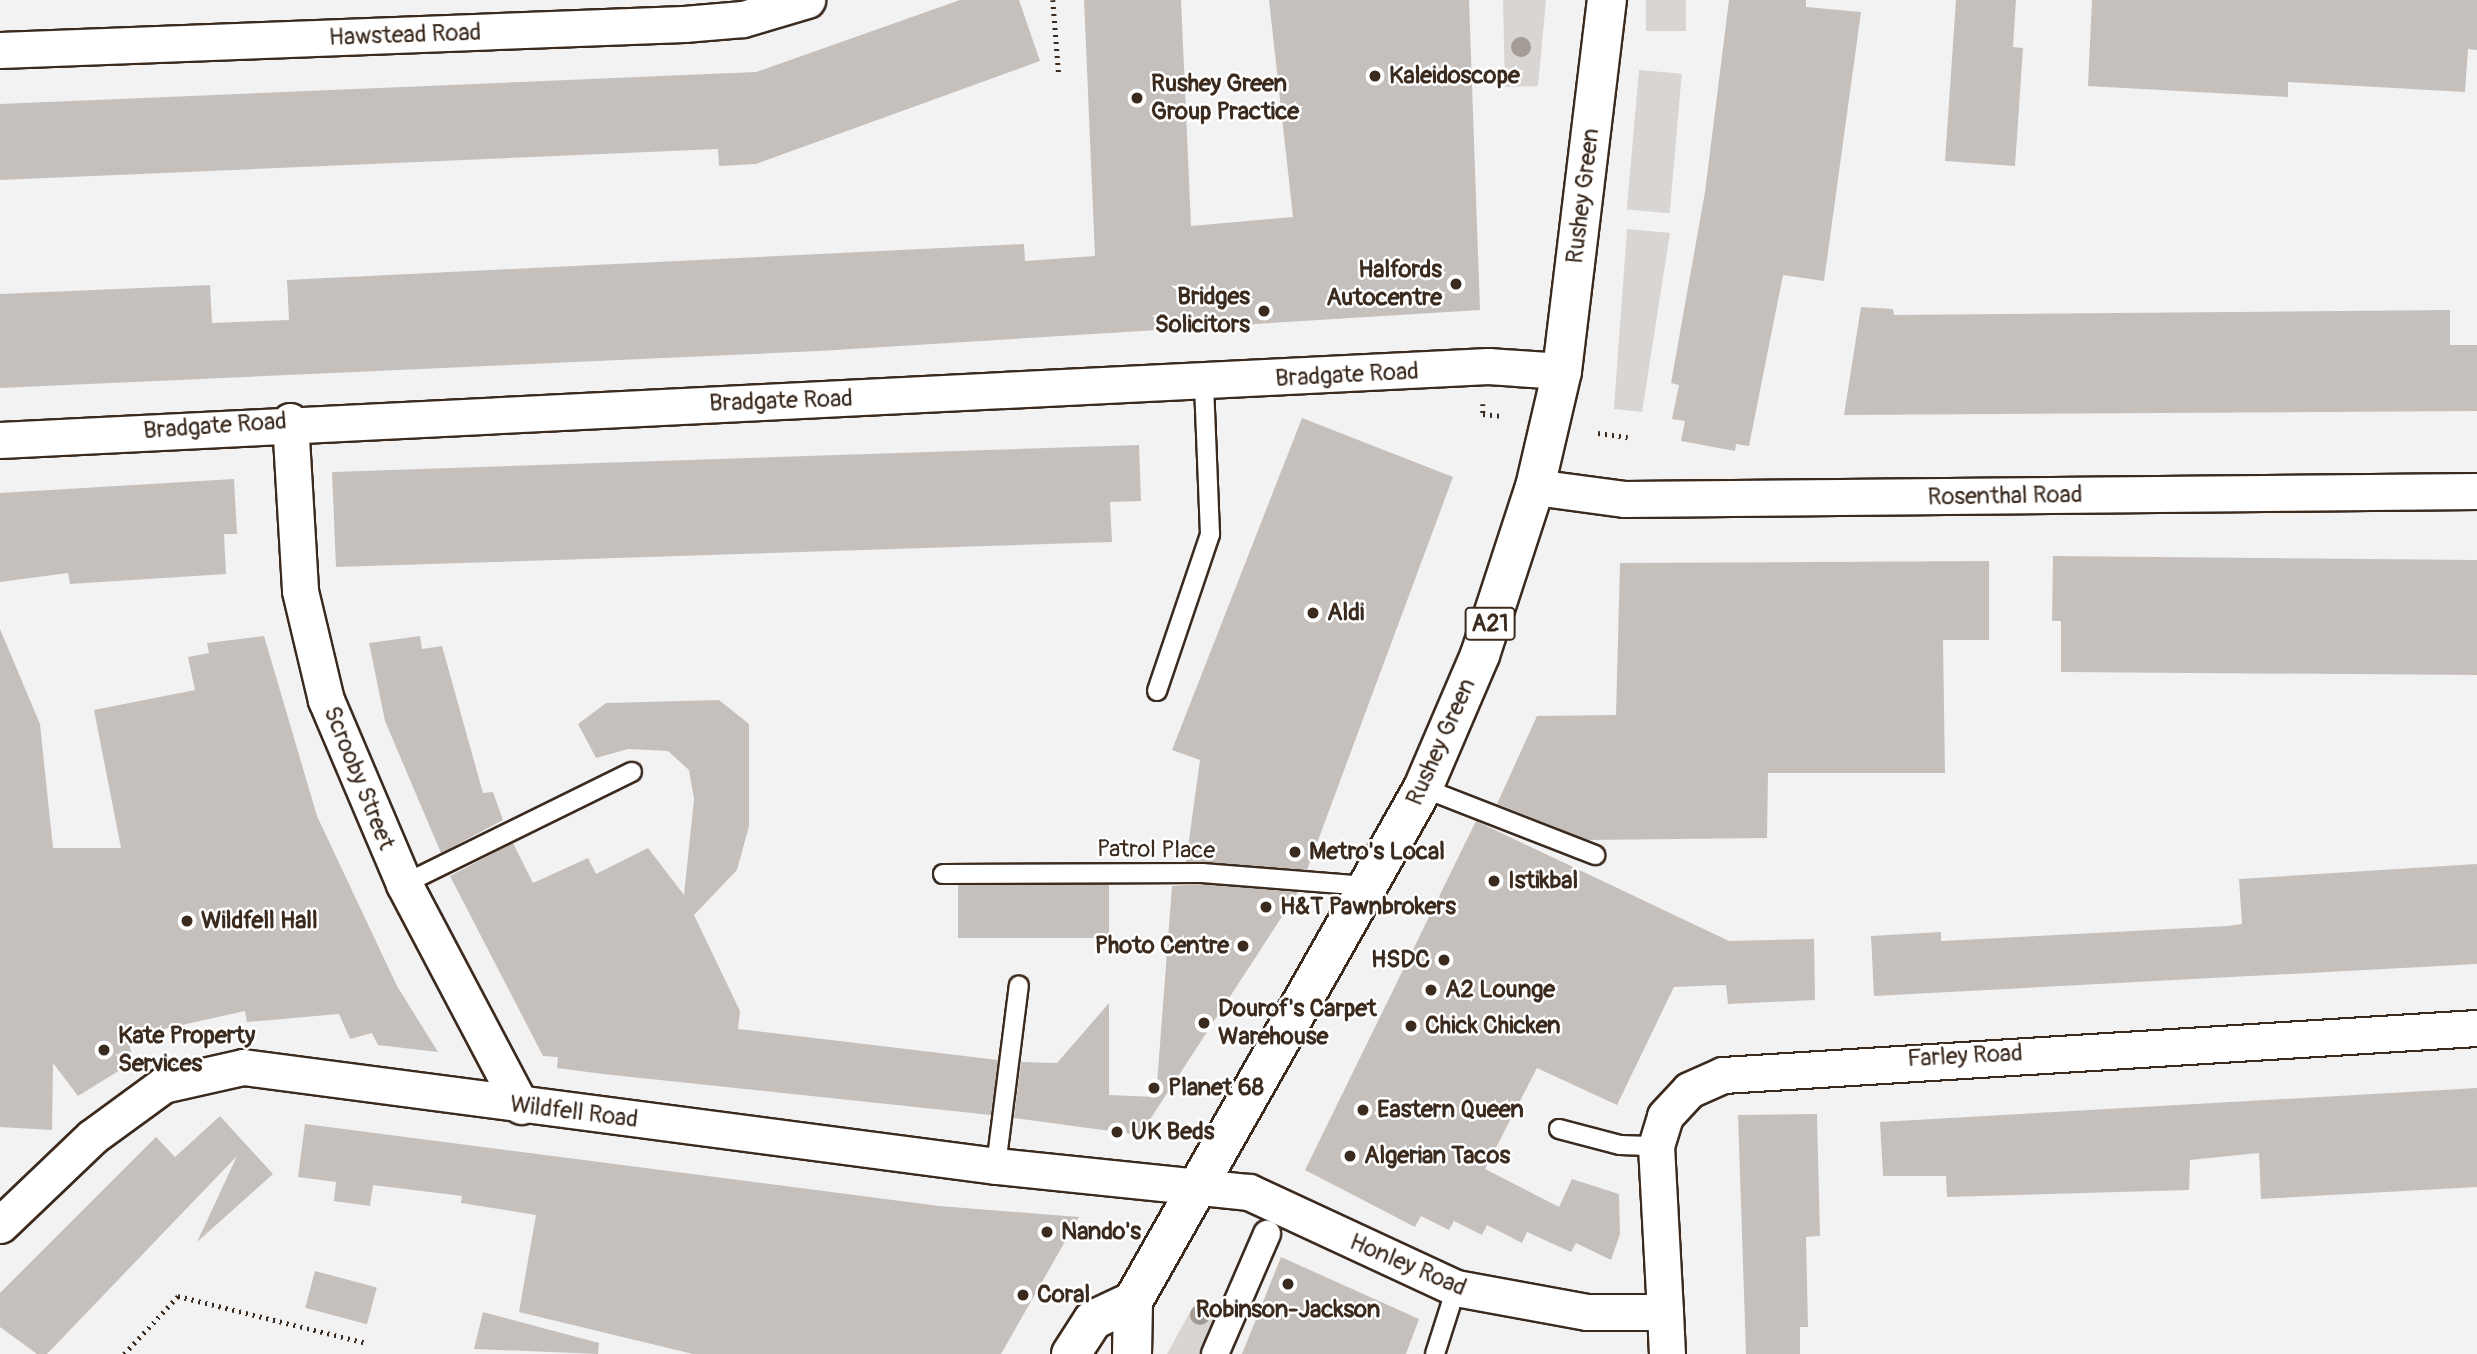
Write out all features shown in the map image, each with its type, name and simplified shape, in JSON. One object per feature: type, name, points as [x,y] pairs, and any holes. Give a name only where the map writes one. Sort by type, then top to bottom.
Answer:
[{"type":"highway","name":"Rushey Green","points":[[1132,1354],[1133,1301],[1200,1189],[1423,788],[1480,655],[1535,487],[1562,370],[1606,0]]},
{"type":"highway","points":[[1071,1354],[1093,1320],[1133,1301]]},
{"type":"street","name":"Hawstead Road","points":[[0,50],[684,24],[743,19],[807,0]]},
{"type":"street","name":"Bradgate Road","points":[[0,440],[290,421],[1204,383],[1488,366],[1562,370]]},
{"type":"street","name":"Scrooby Street","points":[[290,421],[300,591],[326,700],[404,884],[521,1106]]},
{"type":"street","name":"Rosenthal Road","points":[[1535,487],[1650,499],[2477,491]]},
{"type":"street","name":"Farley Road","points":[[1665,1312],[1656,1146],[1665,1116],[1689,1090],[1723,1075],[2477,1028]]},
{"type":"street","name":"Wildfell Road","points":[[0,1225],[92,1136],[163,1085],[202,1073],[243,1067],[521,1106],[1200,1189]]},
{"type":"street","name":"Honley Road","points":[[1200,1189],[1249,1192],[1456,1289],[1587,1312],[1665,1312]]},
{"type":"street","points":[[1215,1354],[1267,1234]]},
{"type":"street","points":[[1665,1312],[1667,1354]]},
{"type":"lane","points":[[1157,691],[1210,534],[1204,383]]},
{"type":"lane","points":[[404,884],[632,772]]},
{"type":"lane","points":[[1423,788],[1595,855]]},
{"type":"lane","name":"Patrol Place","points":[[943,874],[1202,873],[1369,886]]},
{"type":"lane","points":[[996,1166],[1019,985]]},
{"type":"lane","points":[[1559,1129],[1620,1145],[1656,1146]]},
{"type":"lane","points":[[1436,1354],[1456,1289]]},
{"type":"path","points":[[1053,0],[1059,76]]},
{"type":"path","points":[[1483,414],[1501,416]]},
{"type":"path","points":[[1598,433],[1628,437]]},
{"type":"path","points":[[124,1354],[178,1296],[366,1343]]},
{"type":"shaded area","points":[[1503,0],[1546,0],[1538,86],[1505,87]]},
{"type":"shaded area","points":[[1646,0],[1686,0],[1686,31],[1646,31]]},
{"type":"shaded area","points":[[1639,70],[1682,74],[1670,213],[1627,209]]},
{"type":"shaded area","points":[[1627,229],[1670,233],[1642,412],[1614,409]]},
{"type":"shaded area","points":[[1196,1301],[1227,1318],[1210,1354],[1167,1354]]},
{"type":"building","points":[[960,0],[1019,0],[1040,61],[756,164],[719,166],[718,149],[0,180],[0,104],[756,72]]},
{"type":"building","points":[[1084,0],[1181,0],[1191,226],[1293,217],[1269,0],[1469,0],[1480,310],[819,351],[0,388],[0,294],[210,285],[212,323],[289,320],[287,280],[1024,244],[1025,261],[1095,256]]},
{"type":"building","points":[[1729,0],[1806,0],[1806,7],[1861,12],[1824,281],[1783,275],[1749,446],[1736,444],[1735,451],[1681,441],[1685,421],[1672,419],[1679,385],[1671,383],[1705,192]]},
{"type":"building","points":[[1956,0],[2016,0],[2013,47],[2023,48],[2015,166],[1945,161]]},
{"type":"building","points":[[2092,0],[2477,0],[2477,50],[2468,49],[2465,92],[2288,82],[2288,97],[2088,86]]},
{"type":"building","points":[[1861,307],[1893,309],[1894,315],[2450,310],[2450,345],[2477,345],[2477,411],[1844,415]]},
{"type":"building","name":"Aldi","points":[[1302,418],[1453,477],[1307,870],[1186,862],[1200,760],[1172,750]]},
{"type":"building","points":[[1139,445],[1141,501],[1110,502],[1112,542],[336,567],[332,472]]},
{"type":"building","points":[[234,479],[237,534],[224,534],[226,574],[70,584],[68,573],[0,582],[0,493]]},
{"type":"building","points":[[2053,556],[2477,560],[2477,675],[2061,672],[2061,621],[2052,621]]},
{"type":"building","points":[[1989,561],[1989,640],[1943,640],[1945,773],[1768,773],[1767,838],[1587,840],[1497,804],[1537,716],[1616,715],[1620,563]]},
{"type":"building","points":[[0,629],[40,724],[53,848],[121,848],[94,710],[195,690],[188,657],[209,653],[207,643],[264,636],[317,816],[397,986],[438,1052],[378,1045],[372,1033],[350,1039],[339,1014],[247,1022],[245,1011],[128,1037],[133,1062],[78,1096],[53,1063],[52,1130],[0,1127]]},
{"type":"building","points":[[420,636],[422,649],[442,646],[483,793],[493,792],[503,820],[441,853],[385,721],[369,643]]},
{"type":"building","points":[[719,700],[749,724],[749,826],[737,870],[694,915],[740,1011],[738,1029],[998,1060],[991,1115],[557,1068],[558,1057],[543,1056],[450,876],[513,843],[533,883],[588,858],[596,874],[648,848],[684,895],[694,799],[689,770],[668,751],[628,749],[596,758],[578,724],[606,703]]},
{"type":"building","points":[[1476,821],[1729,941],[1814,939],[1815,1000],[1728,1004],[1726,985],[1674,987],[1617,1105],[1537,1068],[1485,1169],[1559,1207],[1572,1179],[1619,1194],[1620,1234],[1611,1260],[1576,1243],[1571,1252],[1527,1232],[1522,1243],[1487,1225],[1482,1235],[1454,1221],[1449,1230],[1421,1216],[1415,1227],[1305,1170]]},
{"type":"building","points":[[2477,864],[2477,964],[1874,996],[1871,936],[1941,932],[1941,941],[2228,926],[2242,924],[2239,879]]},
{"type":"building","points":[[1202,884],[1298,892],[1140,1135],[1014,1118],[1021,1062],[1057,1063],[1109,1003],[1109,1095],[1156,1097],[1172,886]]},
{"type":"building","points":[[958,885],[1109,885],[1109,938],[958,938]]},
{"type":"building","points":[[2477,1088],[2477,1187],[2261,1199],[2259,1153],[2190,1160],[2189,1190],[1947,1197],[1946,1176],[1883,1176],[1880,1122]]},
{"type":"building","points":[[1817,1114],[1820,1236],[1806,1237],[1808,1327],[1800,1327],[1800,1354],[1746,1354],[1738,1115]]},
{"type":"building","points":[[220,1116],[273,1174],[197,1242],[237,1156],[47,1354],[37,1354],[0,1327],[0,1293],[156,1137],[175,1157]]},
{"type":"building","points":[[305,1124],[939,1206],[1079,1217],[1001,1354],[693,1354],[519,1312],[536,1215],[461,1203],[462,1196],[373,1185],[370,1206],[334,1201],[336,1182],[298,1177]]},
{"type":"building","points":[[1281,1257],[1419,1319],[1406,1354],[1242,1354]]},
{"type":"building","points":[[315,1271],[377,1288],[367,1324],[305,1308]]},
{"type":"building","points":[[483,1312],[599,1343],[598,1354],[474,1349]]},
{"type":"place","name":"Kaleidoscope","points":[[1375,76]]},
{"type":"place","name":"Rushey Green Group Practice","points":[[1137,98]]},
{"type":"place","name":"Halfords Autocentre","points":[[1456,284]]},
{"type":"place","name":"Bridges Solicitors","points":[[1264,311]]},
{"type":"place","name":"Aldi","points":[[1313,613]]},
{"type":"place","name":"Metro's Local","points":[[1295,852]]},
{"type":"place","name":"Istikbal","points":[[1494,881]]},
{"type":"place","name":"H&T Pawnbrokers","points":[[1266,907]]},
{"type":"place","name":"Wildfell Hall","points":[[187,921]]},
{"type":"place","name":"Photo Centre","points":[[1243,946]]},
{"type":"place","name":"HSDC","points":[[1444,960]]},
{"type":"place","name":"A2 Lounge","points":[[1431,990]]},
{"type":"place","name":"Dourof's Carpet Warehouse","points":[[1204,1023]]},
{"type":"place","name":"Chick Chicken","points":[[1411,1026]]},
{"type":"place","name":"Kate Property Services","points":[[104,1050]]},
{"type":"place","name":"Planet 68","points":[[1154,1088]]},
{"type":"place","name":"Eastern Queen","points":[[1363,1110]]},
{"type":"place","name":"UK Beds","points":[[1117,1132]]},
{"type":"place","name":"Algerian Tacos","points":[[1350,1156]]},
{"type":"place","name":"Nando's","points":[[1047,1232]]},
{"type":"place","name":"Robinson-Jackson","points":[[1288,1284]]},
{"type":"place","name":"Coral","points":[[1023,1295]]}]
